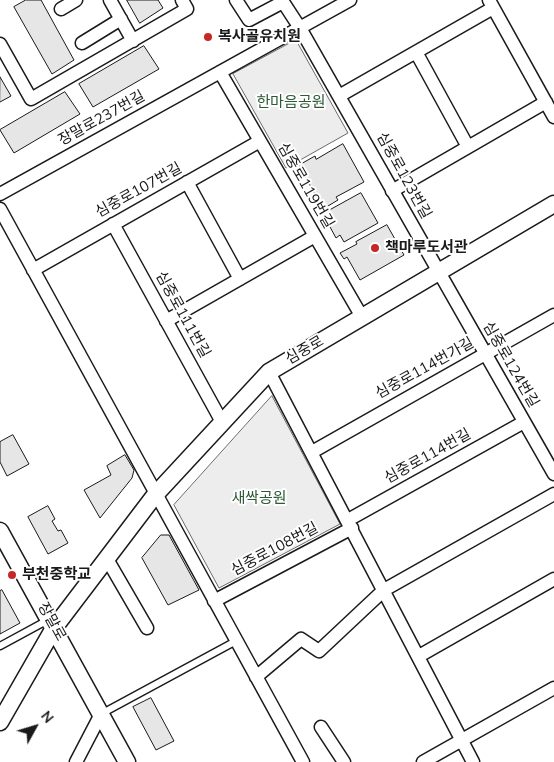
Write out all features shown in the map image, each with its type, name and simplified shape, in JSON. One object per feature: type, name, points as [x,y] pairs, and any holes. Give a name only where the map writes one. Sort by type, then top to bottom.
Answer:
[{"type":"street","points":[[61,9],[76,0]]},
{"type":"street","points":[[110,0],[133,40]]},
{"type":"street","points":[[0,44],[31,99],[187,9],[182,0]]},
{"type":"street","name":"심중로123번길","points":[[236,0],[249,20],[283,2],[300,28],[438,272]]},
{"type":"street","name":"장말로237번길","points":[[0,194],[350,0]]},
{"type":"street","points":[[339,96],[416,52],[491,4],[554,117]]},
{"type":"street","points":[[82,43],[121,19]]},
{"type":"street","points":[[416,52],[468,147]]},
{"type":"street","name":"심중로119번길","points":[[220,72],[362,317]]},
{"type":"street","points":[[392,191],[546,102]]},
{"type":"street","name":"심중로107번길","points":[[33,270],[260,141]]},
{"type":"street","points":[[187,182],[240,279]]},
{"type":"street","name":"심중로","points":[[0,722],[51,624],[107,559],[156,495],[269,372],[554,204]]},
{"type":"street","points":[[0,209],[302,762]]},
{"type":"street","name":"심중로111번길","points":[[113,224],[222,422]]},
{"type":"street","points":[[166,321],[315,236]]},
{"type":"street","name":"심중로124번길","points":[[438,272],[554,474]]},
{"type":"street","name":"심중로114번가길","points":[[312,452],[554,315]]},
{"type":"street","points":[[269,372],[473,762]]},
{"type":"street","name":"심중로114번길","points":[[350,524],[524,422]]},
{"type":"street","points":[[256,677],[301,639],[319,652],[384,590],[554,494]]},
{"type":"street","name":"심중로108번길","points":[[214,601],[350,524]]},
{"type":"street","name":"장말로","points":[[0,531],[127,762]]},
{"type":"street","points":[[107,559],[147,628]]},
{"type":"street","points":[[418,656],[554,579]]},
{"type":"street","points":[[423,762],[554,688]]},
{"type":"street","points":[[76,762],[101,714]]},
{"type":"street","points":[[321,727],[329,736],[344,762]]},
{"type":"lane","points":[[0,646],[51,624]]},
{"type":"lane","points":[[101,714],[236,641]]},
{"type":"shaded area","name":"한마음공원","points":[[296,40],[348,133],[286,168],[233,74]]},
{"type":"shaded area","name":"새싹공원","points":[[272,396],[340,524],[219,588],[174,505]]},
{"type":"building","points":[[26,0],[41,0],[74,60],[52,74],[14,7]]},
{"type":"building","points":[[127,0],[158,0],[163,8],[140,23]]},
{"type":"building","points":[[144,46],[159,69],[93,107],[79,84]]},
{"type":"building","points":[[0,77],[11,96],[0,102]]},
{"type":"building","points":[[65,92],[80,114],[14,153],[0,130]]},
{"type":"building","points":[[343,144],[364,182],[336,197],[338,200],[323,209],[299,165],[315,156],[316,159]]},
{"type":"building","points":[[361,193],[378,223],[344,242],[340,235],[336,238],[323,214]]},
{"type":"building","name":"책마루도서관","points":[[387,225],[404,255],[360,280],[347,257],[344,259],[340,253]]},
{"type":"building","points":[[13,435],[29,464],[7,476],[0,462],[0,442]]},
{"type":"building","points":[[125,455],[134,470],[132,478],[100,518],[84,490],[111,475],[107,466]]},
{"type":"building","points":[[48,506],[55,519],[52,521],[58,531],[61,530],[68,543],[48,554],[28,517]]},
{"type":"building","points":[[161,535],[169,535],[199,590],[168,605],[142,558]]},
{"type":"building","points":[[2,590],[20,623],[0,634],[0,591]]},
{"type":"building","points":[[151,698],[174,741],[156,750],[133,707]]},
{"type":"place","name":"복사골유치원","points":[[208,37]]},
{"type":"place","name":"책마루도서관","points":[[375,248]]},
{"type":"place","name":"부천중학교","points":[[12,575]]}]
